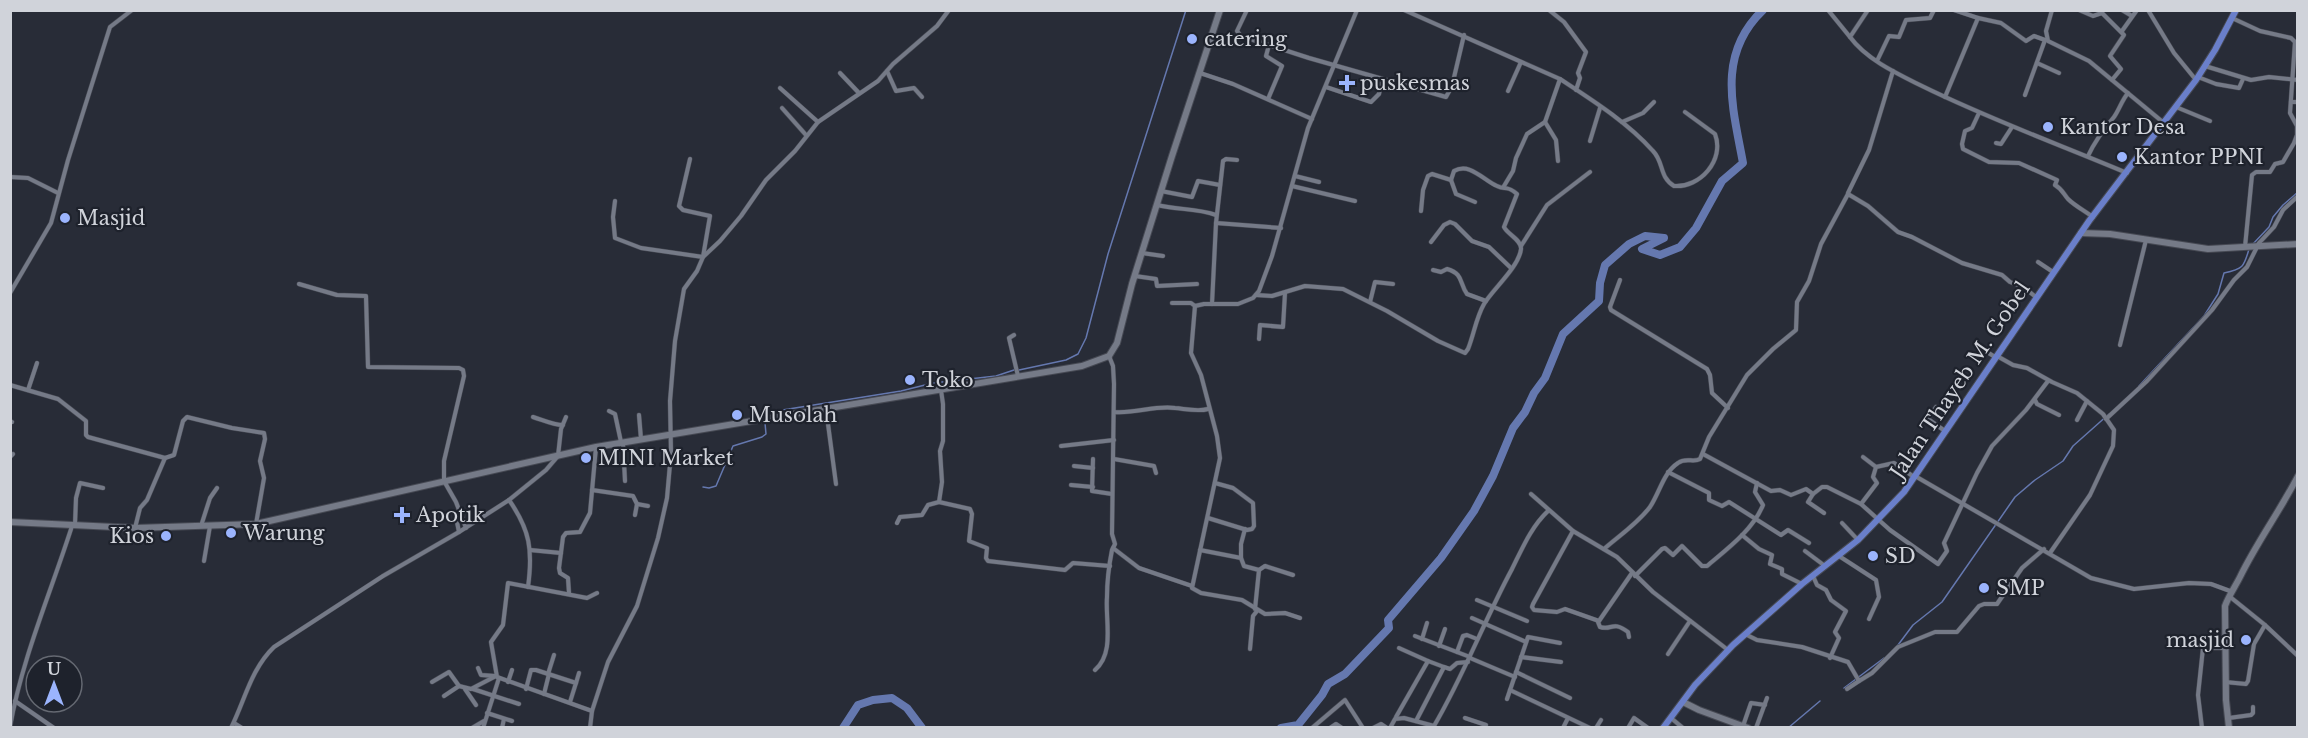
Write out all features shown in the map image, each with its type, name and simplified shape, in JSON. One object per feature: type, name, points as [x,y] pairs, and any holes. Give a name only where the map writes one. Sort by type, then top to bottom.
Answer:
[{"type":"main road","name":"Jalan Thayeb M. Gobel","points":[[1663,728],[1695,685],[1744,634],[1858,540],[1904,492],[2081,233],[2197,78],[2236,10]]},
{"type":"street","points":[[10,293],[51,223],[58,193],[110,27],[132,10]]},
{"type":"street","points":[[703,257],[720,241],[766,180],[795,151],[806,135],[818,123],[878,81],[887,70],[937,26],[949,10]]},
{"type":"street","points":[[10,522],[135,528],[201,524],[210,526],[256,521],[596,447],[1018,374],[1082,366],[1109,356],[1117,343],[1161,191],[1220,10]]},
{"type":"street","points":[[1247,10],[1238,33],[1335,66],[1447,96],[1464,35]]},
{"type":"street","points":[[1256,296],[1281,228],[1312,119],[1358,10]]},
{"type":"street","points":[[1404,10],[1560,79],[1622,122],[1654,152],[1664,178],[1674,186],[1681,187],[1707,173],[1717,150],[1717,138],[1713,131],[1685,112]]},
{"type":"street","points":[[1549,10],[1564,22],[1586,52],[1578,73],[1580,78],[1576,90]]},
{"type":"street","points":[[1828,10],[1850,37],[1877,61],[1893,71],[1979,113],[2128,173]]},
{"type":"street","points":[[1850,37],[1868,10]]},
{"type":"street","points":[[1877,61],[1889,36],[1899,37],[1906,20],[1930,18],[1934,10]]},
{"type":"street","points":[[1954,10],[2001,23],[2026,41],[2034,36],[2080,56],[2165,123]]},
{"type":"street","points":[[2025,95],[2046,40],[2052,10]]},
{"type":"street","points":[[2079,10],[2093,16],[2102,12],[2124,35],[2110,56],[2121,69],[2112,80]]},
{"type":"street","points":[[2122,10],[2132,16]]},
{"type":"street","points":[[2122,31],[2137,10]]},
{"type":"street","points":[[2148,10],[2174,53],[2197,78],[2239,88],[2244,79]]},
{"type":"street","points":[[1945,97],[1978,18]]},
{"type":"street","points":[[2105,417],[2147,381],[2212,310],[2234,280],[2247,267],[2253,175],[2256,172],[2270,172],[2275,164],[2283,162],[2296,139],[2297,126],[2291,116],[2296,62],[2293,39],[2260,31],[2232,18]]},
{"type":"street","points":[[1268,99],[1282,66],[1266,56],[1269,45]]},
{"type":"street","points":[[1508,91],[1521,62]]},
{"type":"street","points":[[2037,63],[2059,73]]},
{"type":"street","points":[[2204,66],[2244,79],[2255,80],[2269,77],[2295,80]]},
{"type":"street","points":[[887,70],[896,91],[914,88],[922,97]]},
{"type":"street","points":[[1604,549],[1634,524],[1648,508],[1668,472],[1682,460],[1698,461],[1709,437],[1747,375],[1768,353],[1796,330],[1797,302],[1809,281],[1821,244],[1869,150],[1893,71]]},
{"type":"street","points":[[1199,72],[1233,84],[1312,119]]},
{"type":"street","points":[[840,73],[859,93]]},
{"type":"street","points":[[1326,87],[1371,102],[1378,94],[1382,79]]},
{"type":"street","points":[[1504,186],[1513,171],[1527,134],[1545,122],[1560,79]]},
{"type":"street","points":[[780,88],[818,123]]},
{"type":"street","points":[[2088,156],[2097,137],[2114,117],[2120,103],[2128,93]]},
{"type":"street","points":[[1622,122],[1642,112],[1654,102]]},
{"type":"street","points":[[2291,102],[2298,102]]},
{"type":"street","points":[[2176,107],[2210,121]]},
{"type":"street","points":[[782,108],[806,135]]},
{"type":"street","points":[[1590,141],[1600,108]]},
{"type":"street","points":[[1979,113],[1971,129],[1965,131],[1963,149],[1985,161],[2019,163],[2058,180],[2055,185],[2064,190],[2073,203],[2093,217]]},
{"type":"street","points":[[1545,122],[1556,140],[1558,161]]},
{"type":"street","points":[[1996,143],[2001,144],[2004,141],[2012,127]]},
{"type":"street","points":[[590,728],[592,711],[608,662],[637,606],[655,547],[669,487],[671,453],[669,401],[681,301],[684,289],[697,271],[703,257],[710,216],[683,210],[679,206],[690,159]]},
{"type":"street","points":[[1212,304],[1216,215],[1224,160],[1237,160]]},
{"type":"street","points":[[1475,202],[1456,194],[1451,180],[1454,171],[1463,168],[1471,170],[1497,186],[1504,186],[1517,194],[1504,229],[1521,246]]},
{"type":"street","points":[[1172,303],[1191,303],[1195,306],[1238,304],[1256,296],[1267,297],[1305,286],[1331,288],[1348,291],[1463,353],[1468,349],[1486,302],[1500,286],[1521,246],[1548,205],[1590,172]]},
{"type":"street","points":[[1421,211],[1423,190],[1428,176],[1432,174],[1451,180]]},
{"type":"street","points":[[1295,176],[1319,182]]},
{"type":"street","points":[[10,177],[28,178],[58,193]]},
{"type":"street","points":[[1161,191],[1192,197],[1198,181],[1220,185]]},
{"type":"street","points":[[1292,186],[1355,201]]},
{"type":"street","points":[[1848,194],[1868,206],[1898,232],[1962,263],[2002,274],[2010,282],[2023,287],[2036,297]]},
{"type":"street","points":[[2250,247],[2274,227],[2283,210],[2298,196]]},
{"type":"street","points":[[615,201],[613,217],[615,238],[623,239],[641,248],[703,257]]},
{"type":"street","points":[[1157,205],[1202,210],[1216,215]]},
{"type":"street","points":[[1431,242],[1444,225],[1450,222],[1472,241],[1489,247],[1511,268]]},
{"type":"street","points":[[1216,223],[1281,228]]},
{"type":"street","points":[[2081,233],[2110,234],[2208,249],[2298,244]]},
{"type":"street","points":[[2120,345],[2146,240]]},
{"type":"street","points":[[1142,253],[1163,256]]},
{"type":"street","points":[[2038,262],[2054,273]]},
{"type":"street","points":[[1433,270],[1452,270],[1462,279],[1467,294],[1486,302]]},
{"type":"street","points":[[1135,276],[1156,279],[1159,286],[1197,284]]},
{"type":"street","points":[[1620,280],[1610,307],[1611,310],[1707,369],[1710,375],[1711,392],[1728,408]]},
{"type":"street","points":[[1370,302],[1375,282],[1393,284]]},
{"type":"street","points":[[299,284],[337,295],[366,296],[368,367],[459,368],[463,370],[464,375],[444,461],[444,481],[466,528]]},
{"type":"street","points":[[1258,339],[1260,325],[1283,327],[1285,292]]},
{"type":"street","points":[[1192,586],[1220,464],[1218,436],[1199,371],[1191,353],[1195,306]]},
{"type":"street","points":[[1014,335],[1009,338],[1018,374]]},
{"type":"street","points":[[1976,345],[1996,357],[2013,365],[2027,368],[2048,381],[2077,393],[2105,417],[2114,430],[2113,446],[2090,495],[2050,553]]},
{"type":"street","points":[[1095,670],[1100,664],[1107,644],[1107,598],[1115,544],[1112,534],[1113,366],[1109,356]]},
{"type":"street","points":[[28,390],[37,363]]},
{"type":"street","points":[[1824,513],[1808,502],[1813,494],[1826,486],[1861,504],[1902,539],[1938,564],[1947,551],[1944,543],[1992,446],[2035,399],[2048,381]]},
{"type":"street","points":[[10,385],[65,403],[87,423],[86,435],[88,437],[165,458],[174,455],[183,421],[187,417],[264,433],[265,439],[260,461],[264,478],[256,521]]},
{"type":"street","points":[[939,502],[942,482],[940,451],[943,442],[943,404],[940,389]]},
{"type":"street","points":[[2035,399],[2037,404],[2059,415]]},
{"type":"street","points":[[2077,420],[2087,401]]},
{"type":"street","points":[[1114,412],[1131,412],[1160,407],[1199,410],[1208,408]]},
{"type":"street","points":[[1936,407],[1929,419],[1946,431]]},
{"type":"street","points":[[826,408],[836,484]]},
{"type":"street","points":[[609,411],[615,413],[622,443],[625,481]]},
{"type":"street","points":[[639,415],[641,440]]},
{"type":"street","points":[[533,417],[549,420],[555,425],[562,425]]},
{"type":"street","points":[[242,728],[232,725],[239,706],[262,660],[274,648],[383,576],[509,500],[546,470],[558,456],[562,425],[566,417]]},
{"type":"street","points":[[1060,446],[1114,440]]},
{"type":"street","points":[[569,593],[568,578],[560,571],[564,534],[580,532],[588,520],[596,447]]},
{"type":"street","points":[[1703,454],[1771,491],[1780,490],[1791,495],[1804,489],[1813,494]]},
{"type":"street","points":[[1863,457],[1876,467]]},
{"type":"street","points":[[135,528],[140,508],[147,500],[165,458]]},
{"type":"street","points":[[1094,459],[1092,491],[1112,494]]},
{"type":"street","points":[[1114,459],[1154,466],[1156,472]]},
{"type":"street","points":[[1876,467],[1894,463],[1995,523],[2044,549],[2077,571],[2122,588],[2143,590],[2180,583],[2211,584],[2230,594],[2298,656]]},
{"type":"street","points":[[1074,466],[1093,468]]},
{"type":"street","points":[[1861,504],[1878,483],[1873,477],[1876,467]]},
{"type":"street","points":[[1668,472],[1709,493],[1710,501],[1722,506],[1730,502],[1781,535],[1788,530],[1809,543]]},
{"type":"street","points":[[2229,728],[2225,682],[2225,609],[2230,594],[2263,533],[2281,508],[2298,476]]},
{"type":"street","points":[[10,727],[15,701],[74,525],[76,498],[80,483],[103,488]]},
{"type":"street","points":[[1208,518],[1245,529],[1251,530],[1254,526],[1253,503],[1235,489],[1215,483]]},
{"type":"street","points":[[1598,622],[1634,574],[1662,549],[1665,548],[1673,555],[1681,546],[1702,566],[1707,566],[1742,535],[1756,519],[1763,506],[1755,492],[1756,483]]},
{"type":"street","points":[[1071,485],[1093,486]]},
{"type":"street","points":[[201,524],[210,498],[218,488]]},
{"type":"street","points":[[592,490],[626,493],[634,497],[637,504],[635,515]]},
{"type":"street","points":[[1531,494],[1573,531],[1618,559],[1690,621],[1728,650]]},
{"type":"street","points":[[509,500],[525,526],[530,550],[528,587]]},
{"type":"street","points":[[897,523],[900,518],[922,515],[926,506],[939,502],[970,509],[972,514],[969,541],[987,548],[988,561],[1065,570],[1073,563],[1110,567]]},
{"type":"street","points":[[637,504],[648,506]]},
{"type":"street","points":[[1396,718],[1401,717],[1434,727],[1532,531],[1548,511]]},
{"type":"street","points":[[459,532],[456,517],[461,514]]},
{"type":"street","points":[[1842,524],[1858,540]]},
{"type":"street","points":[[204,561],[210,526]]},
{"type":"street","points":[[1245,529],[1241,544],[1241,558],[1244,566],[1259,570],[1265,566],[1293,575]]},
{"type":"street","points":[[1573,531],[1532,607],[1541,612],[1560,612],[1565,609],[1598,622],[1600,627],[1613,625],[1621,628],[1628,632],[1629,637]]},
{"type":"street","points":[[1742,535],[1759,549],[1772,555],[1770,564],[1782,569],[1782,574],[1802,584]]},
{"type":"street","points":[[1113,548],[1139,568],[1192,586],[1193,590],[1201,593],[1242,600],[1265,614],[1286,613],[1300,618]]},
{"type":"street","points":[[1847,689],[1857,679],[1872,673],[1898,647],[1935,632],[1957,632],[1979,606],[1998,603],[2022,568],[2044,549]]},
{"type":"street","points":[[530,550],[561,553]]},
{"type":"street","points":[[1200,550],[1241,558]]},
{"type":"street","points":[[1805,551],[1825,566]]},
{"type":"street","points":[[1839,555],[1876,580],[1879,597],[1869,619]]},
{"type":"street","points":[[1250,649],[1259,570]]},
{"type":"street","points":[[1813,576],[1817,585],[1826,590],[1831,600],[1846,611],[1835,632],[1839,638],[1830,658]]},
{"type":"street","points":[[483,728],[497,677],[490,642],[503,625],[507,606],[507,584],[510,582],[553,593],[569,593],[591,598],[597,593]]},
{"type":"street","points":[[1477,600],[1527,621]]},
{"type":"street","points":[[1472,618],[1526,642]]},
{"type":"street","points":[[1668,654],[1690,621]]},
{"type":"street","points":[[1422,639],[1427,623]]},
{"type":"street","points":[[2225,682],[2246,684],[2254,644],[2265,625]]},
{"type":"street","points":[[1439,645],[1445,629]]},
{"type":"street","points":[[1744,634],[1753,639],[1804,647],[1830,658],[1848,662],[1857,679]]},
{"type":"street","points":[[1457,652],[1464,635],[1477,639]]},
{"type":"street","points":[[1415,636],[1515,677]]},
{"type":"street","points":[[1507,699],[1528,637],[1560,643]]},
{"type":"street","points":[[1399,648],[1450,669],[1457,663],[1470,659]]},
{"type":"street","points":[[2202,728],[2198,695],[2203,648],[2226,648]]},
{"type":"street","points":[[544,694],[554,655]]},
{"type":"street","points":[[1521,657],[1562,662]]},
{"type":"street","points":[[1373,728],[1382,724],[1389,728],[1428,661]]},
{"type":"street","points":[[1416,721],[1443,667]]},
{"type":"street","points":[[478,668],[481,675],[497,677],[525,689],[592,711]]},
{"type":"street","points":[[508,682],[512,670]]},
{"type":"street","points":[[525,689],[532,670],[576,683]]},
{"type":"street","points":[[432,682],[449,672],[459,686],[519,704]]},
{"type":"street","points":[[1516,672],[1570,698]]},
{"type":"street","points":[[570,702],[579,673]]},
{"type":"street","points":[[472,689],[497,677]]},
{"type":"street","points":[[444,696],[459,686]]},
{"type":"street","points":[[464,688],[476,705]]},
{"type":"street","points":[[1510,690],[1590,728]]},
{"type":"street","points":[[1312,728],[1347,698],[1363,728]]},
{"type":"street","points":[[1756,728],[1767,698]]},
{"type":"street","points":[[15,701],[54,728]]},
{"type":"street","points":[[1683,702],[1745,727],[1750,703],[1765,705]]},
{"type":"street","points":[[2229,718],[2251,716],[2253,707]]},
{"type":"street","points":[[487,713],[513,722]]},
{"type":"street","points":[[1465,718],[1486,725]]},
{"type":"street","points":[[1563,728],[1568,718]]},
{"type":"street","points":[[1628,728],[1636,718],[1648,728]]},
{"type":"street","points":[[1671,718],[1683,727]]},
{"type":"street","points":[[502,728],[504,719]]},
{"type":"street","points":[[472,728],[485,720]]},
{"type":"street","points":[[1596,728],[1601,720]]},
{"type":"street","points":[[1330,728],[1336,724],[1342,728]]},
{"type":"waterway","points":[[1019,370],[1066,360],[1078,354],[1086,338],[1108,254],[1186,10]]},
{"type":"waterway","points":[[1281,728],[1298,725],[1328,684],[1345,674],[1389,628],[1388,620],[1441,558],[1474,511],[1493,476],[1513,428],[1545,378],[1563,334],[1599,301],[1600,283],[1605,265],[1629,244],[1645,236],[1664,238],[1642,249],[1660,255],[1680,247],[1696,228],[1722,181],[1743,163],[1735,122],[1733,64],[1748,27],[1763,10]]},
{"type":"waterway","points":[[2252,245],[2269,227],[2273,217],[2283,205],[2298,192]]},
{"type":"waterway","points":[[2139,386],[2204,316],[2218,294],[2224,273],[2242,266],[2249,249]]},
{"type":"waterway","points":[[765,418],[764,413],[901,391],[933,383],[996,376],[1014,370]]},
{"type":"waterway","points":[[1898,645],[1913,625],[1942,602],[2015,497],[2063,461],[2073,446],[2109,414]]},
{"type":"waterway","points":[[703,487],[716,486],[733,446],[762,437],[766,434],[765,423]]},
{"type":"waterway","points":[[1844,688],[1884,658]]},
{"type":"waterway","points":[[843,728],[858,705],[873,700],[892,698],[907,708],[922,728]]},
{"type":"waterway","points":[[1788,728],[1820,701]]},
{"type":"place","name":"catering","points":[[1192,39]]},
{"type":"place","name":"puskesmas","points":[[1347,83]]},
{"type":"place","name":"Kantor Desa","points":[[2048,127]]},
{"type":"place","name":"Kantor PPNI","points":[[2122,157]]},
{"type":"place","name":"Masjid","points":[[65,218]]},
{"type":"place","name":"Toko","points":[[910,380]]},
{"type":"place","name":"Musolah","points":[[737,415]]},
{"type":"place","name":"MINI Market","points":[[586,458]]},
{"type":"place","name":"Apotik","points":[[402,515]]},
{"type":"place","name":"Warung","points":[[231,533]]},
{"type":"place","name":"Kios","points":[[166,536]]},
{"type":"place","name":"SD","points":[[1873,556]]},
{"type":"place","name":"SMP","points":[[1984,588]]},
{"type":"place","name":"masjid","points":[[2246,640]]}]
